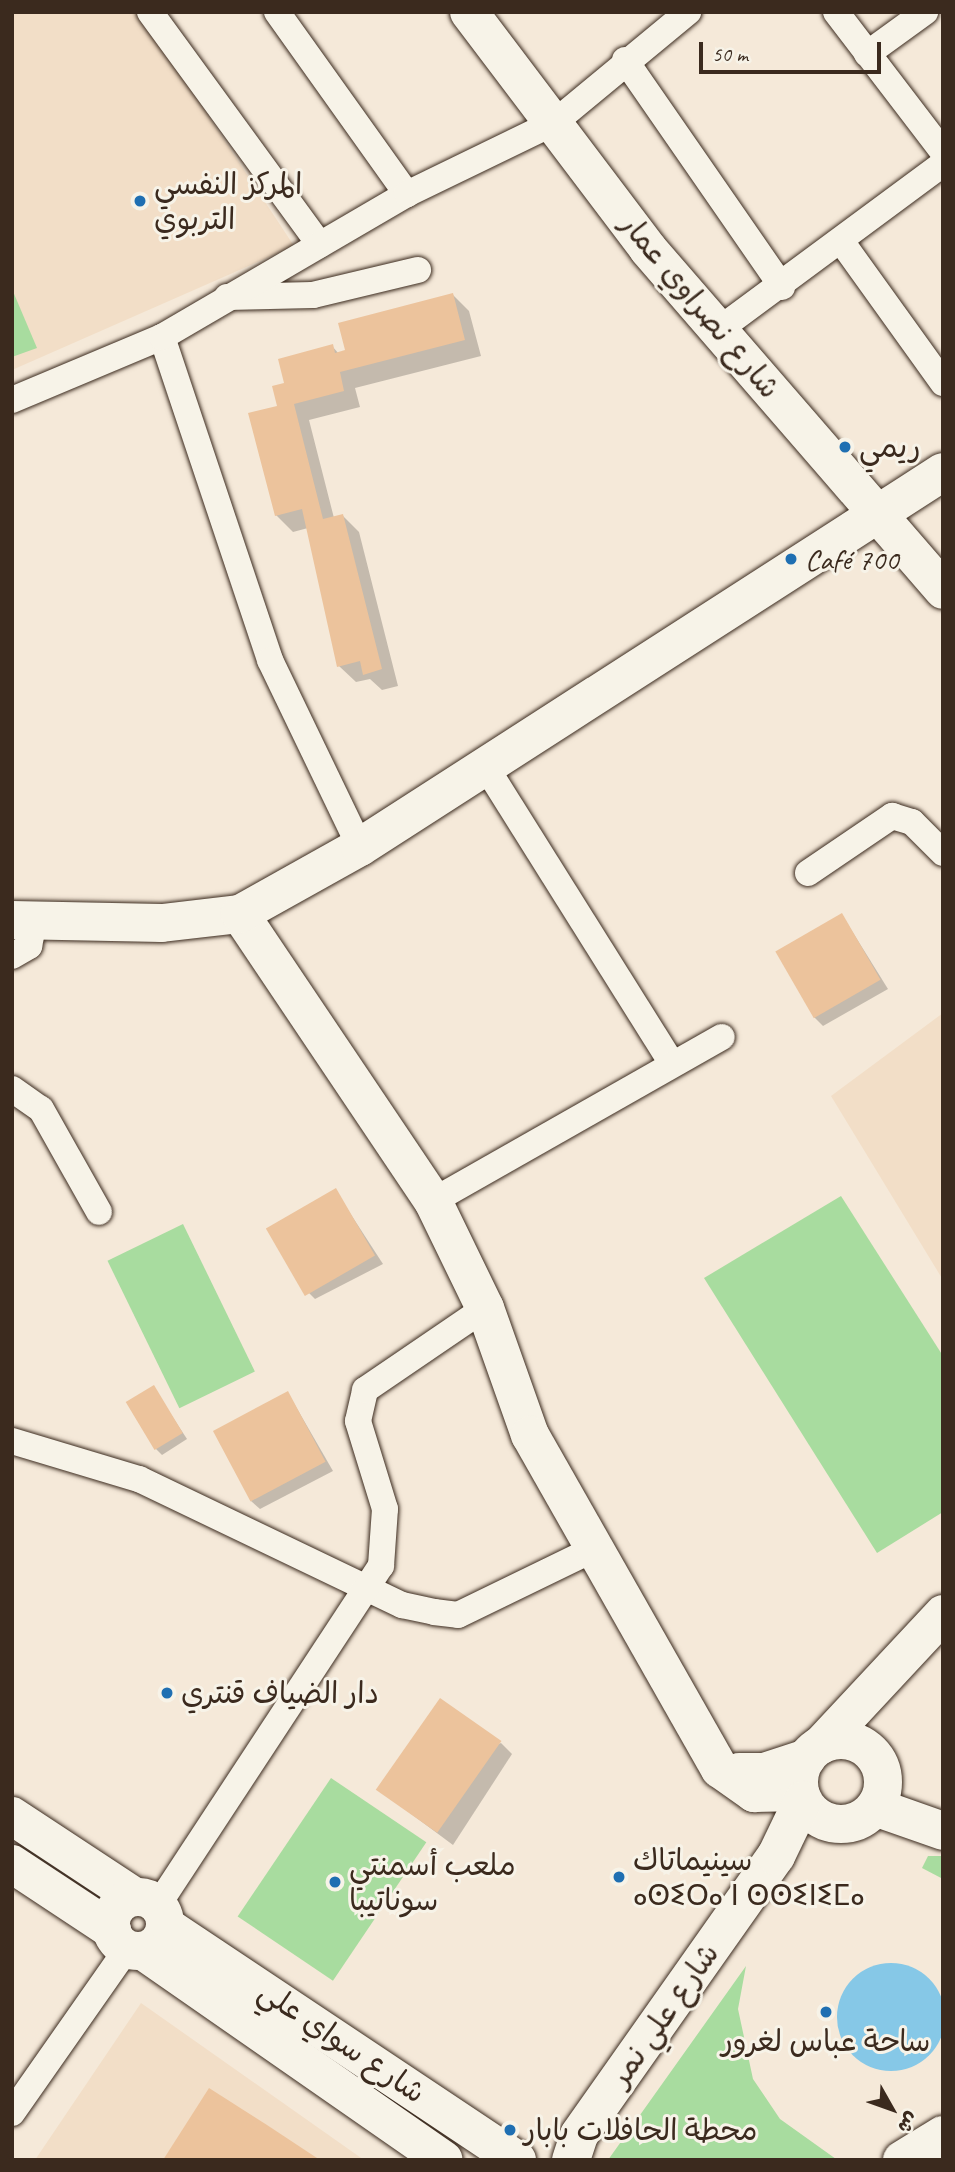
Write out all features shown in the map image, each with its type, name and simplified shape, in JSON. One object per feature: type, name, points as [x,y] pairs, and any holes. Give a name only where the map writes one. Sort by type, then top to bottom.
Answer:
[{"type":"main road","name":"شارع نصراوي عمار","points":[[469,12],[717,331],[878,512],[943,590]]},
{"type":"main road","points":[[23,921],[162,923],[240,914],[360,848],[484,764],[943,472]]},
{"type":"main road","points":[[240,914],[433,1201],[485,1308],[530,1435],[720,1769],[751,1775],[808,1774],[846,1740],[869,1749],[882,1770],[875,1807]]},
{"type":"main road","name":"شارع علي نمر","points":[[571,2160],[579,2135],[776,1856],[808,1774],[943,1614]]},
{"type":"main road","points":[[869,1749],[886,1704],[943,1644]]},
{"type":"main road","points":[[808,1774],[820,1818],[843,1824],[875,1807],[943,1831]]},
{"type":"main road","name":"شارع سواي علي","points":[[12,1816],[140,1926],[444,2160]]},
{"type":"main road","name":"شارع سواي علي","points":[[12,1864],[140,1926],[517,2160]]},
{"type":"main road","points":[[902,2160],[943,2135]]},
{"type":"street","points":[[150,12],[320,246]]},
{"type":"street","points":[[277,12],[407,194]]},
{"type":"street","points":[[12,400],[162,337],[407,194],[555,122],[625,60],[688,12]]},
{"type":"street","points":[[836,12],[943,152]]},
{"type":"street","points":[[867,54],[925,12]]},
{"type":"street","points":[[625,60],[782,287]]},
{"type":"street","points":[[717,331],[782,287],[943,164]]},
{"type":"street","points":[[841,241],[943,383]]},
{"type":"street","points":[[227,297],[313,295],[418,270]]},
{"type":"street","points":[[162,337],[270,660],[360,848]]},
{"type":"street","points":[[484,764],[671,1062]]},
{"type":"street","points":[[807,873],[892,816],[912,822],[943,853]]},
{"type":"street","points":[[12,956],[29,946],[23,921]]},
{"type":"street","points":[[433,1201],[671,1062],[722,1037]]},
{"type":"street","points":[[12,1089],[41,1109],[99,1212]]},
{"type":"street","points":[[12,2113],[380,1566],[385,1509],[358,1421],[365,1390],[485,1308]]},
{"type":"street","points":[[12,1441],[139,1479],[368,1585],[402,1605],[458,1615],[594,1549]]},
{"type":"shaded area","name":"المركز النفسي التربوي","points":[[12,12],[140,12],[294,246],[12,370]]},
{"type":"shaded area","points":[[943,1013],[943,1280],[831,1096]]},
{"type":"shaded area","points":[[141,2003],[364,2160],[35,2160]]},
{"type":"green space","points":[[12,289],[37,348],[12,357]]},
{"type":"green space","points":[[841,1196],[943,1356],[943,1512],[877,1553],[704,1278]]},
{"type":"green space","points":[[183,1224],[255,1371],[179,1408],[108,1261]]},
{"type":"green space","name":"ملعب أسمنتي سوناتيبا","points":[[331,1778],[426,1842],[333,1981],[238,1916]]},
{"type":"green space","points":[[928,1856],[943,1856],[943,1879],[922,1868]]},
{"type":"green space","points":[[746,1966],[738,2009],[753,2079],[780,2119],[836,2159],[608,2160]]},
{"type":"water","points":[[891,1963],[912,1967],[929,1979],[941,1996],[945,2017],[941,2038],[929,2055],[912,2067],[891,2071],[870,2067],[853,2055],[841,2038],[837,2017],[841,1996],[853,1979],[870,1967]]},
{"type":"building","points":[[453,293],[465,340],[340,372],[344,391],[294,404],[323,519],[343,514],[382,669],[363,675],[360,661],[337,667],[302,509],[275,516],[248,413],[277,406],[272,386],[284,383],[278,359],[333,344],[335,353],[345,350],[338,323]]},
{"type":"building","points":[[842,913],[880,980],[814,1018],[775,952]]},
{"type":"building","points":[[336,1188],[375,1256],[305,1296],[266,1228]]},
{"type":"building","points":[[154,1385],[183,1433],[155,1450],[126,1402]]},
{"type":"building","points":[[288,1391],[326,1462],[251,1502],[213,1431]]},
{"type":"building","points":[[440,1698],[501,1741],[437,1833],[376,1790]]},
{"type":"building","points":[[209,2088],[267,2125],[320,2160],[163,2160]]},
{"type":"place","name":"المركز النفسي التربوي","points":[[140,201]]},
{"type":"place","name":"ريمي","points":[[845,447]]},
{"type":"place","name":"Café 700","points":[[791,559]]},
{"type":"place","name":"دار الضياف قنتري","points":[[167,1693]]},
{"type":"place","name":"سينيماتاك ⴰⵙⵉⵔⴰ ⵏ ⵙⵙⵉⵏⵉⵎⴰ","points":[[619,1877]]},
{"type":"place","name":"ملعب أسمنتي سوناتيبا","points":[[335,1882]]},
{"type":"place","name":"ساحة عباس لغرور","points":[[826,2012]]},
{"type":"place","name":"محطة الحافلات بابار","points":[[510,2130]]}]
